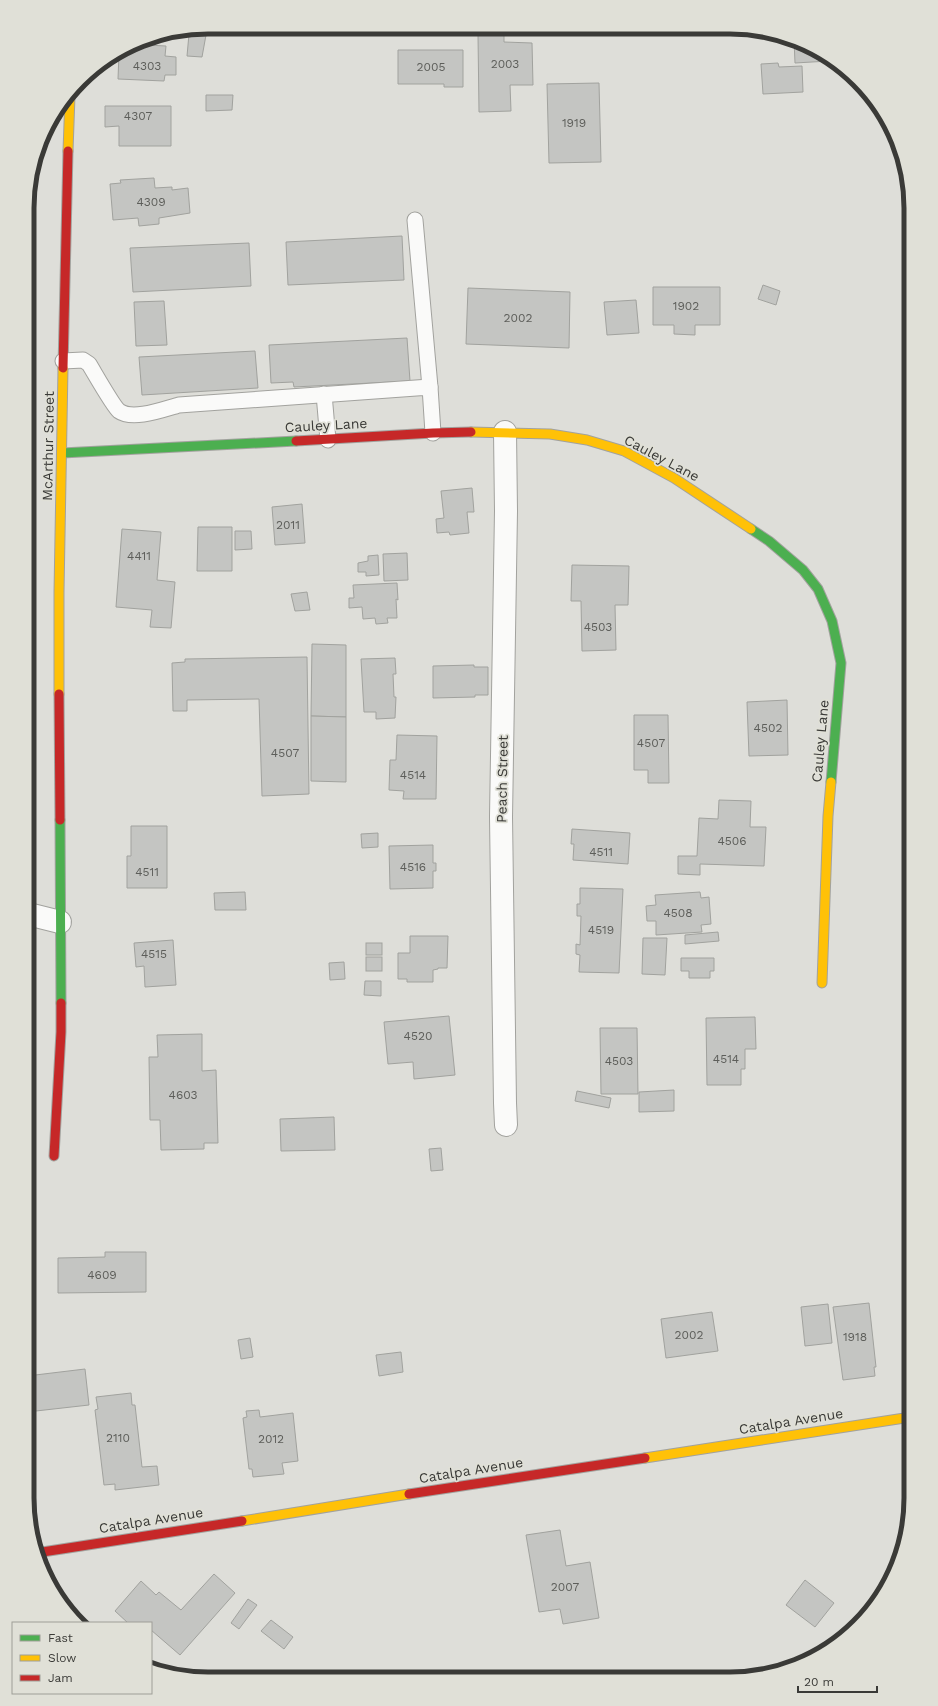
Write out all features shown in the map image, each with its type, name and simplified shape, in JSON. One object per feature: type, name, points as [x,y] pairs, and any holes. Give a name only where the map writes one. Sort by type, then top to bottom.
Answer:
[{"type":"street","name":"McArthur Street","points":[[54,1156],[61,1032],[60,592],[63,361],[70,102]]},
{"type":"street","name":"Cauley Lane","points":[[62,453],[328,440],[433,433],[505,432],[550,434],[587,440],[624,451],[674,478],[769,541],[803,570],[818,589],[832,621],[841,663],[828,816],[822,984]]},
{"type":"street","name":"Peach Street","points":[[505,432],[506,511],[501,817],[506,1125]]},
{"type":"street","points":[[34,916],[60,922]]},
{"type":"street","name":"Catalpa Avenue","points":[[42,1552],[904,1418]]},
{"type":"lane","points":[[415,220],[433,433]]},
{"type":"lane","points":[[63,361],[83,360],[89,364],[118,410],[128,414],[156,412],[179,405],[430,387]]},
{"type":"lane","points":[[324,394],[328,440]]},
{"type":"building","points":[[504,34],[504,42],[532,43],[533,85],[510,85],[511,111],[479,112],[478,35]]},
{"type":"building","points":[[189,35],[206,35],[202,57],[187,56]]},
{"type":"building","points":[[147,45],[166,46],[165,56],[176,57],[176,75],[165,75],[164,81],[118,79],[119,58],[141,47]]},
{"type":"building","points":[[794,46],[824,61],[795,63]]},
{"type":"building","points":[[398,50],[463,50],[463,87],[444,87],[444,84],[398,84]]},
{"type":"building","points":[[778,63],[779,67],[802,66],[803,92],[763,94],[761,64]]},
{"type":"building","points":[[599,83],[601,162],[549,163],[547,84]]},
{"type":"building","points":[[206,95],[233,95],[232,110],[206,111]]},
{"type":"building","points":[[105,106],[171,106],[171,146],[119,146],[119,126],[105,127]]},
{"type":"building","points":[[154,178],[155,188],[172,187],[172,190],[188,188],[190,213],[159,218],[159,224],[139,226],[138,218],[113,220],[110,184],[121,183],[120,180]]},
{"type":"building","points":[[402,236],[404,280],[288,285],[286,242]]},
{"type":"building","points":[[249,243],[251,286],[133,292],[130,248]]},
{"type":"building","points":[[763,285],[780,291],[776,305],[758,299]]},
{"type":"building","points":[[653,287],[720,287],[720,325],[695,325],[695,335],[674,334],[674,325],[653,325]]},
{"type":"building","points":[[468,288],[570,292],[569,348],[466,344]]},
{"type":"building","points":[[636,300],[639,333],[607,335],[604,302]]},
{"type":"building","points":[[164,301],[167,345],[136,346],[134,302]]},
{"type":"building","points":[[407,338],[410,381],[294,387],[293,382],[271,383],[269,345]]},
{"type":"building","points":[[255,351],[258,388],[142,395],[139,357]]},
{"type":"building","points":[[472,488],[474,512],[467,512],[469,533],[450,535],[449,532],[437,533],[436,519],[444,518],[441,491]]},
{"type":"building","points":[[302,504],[305,543],[275,545],[272,507]]},
{"type":"building","points":[[198,527],[232,527],[232,571],[197,571]]},
{"type":"building","points":[[122,529],[161,532],[157,580],[175,582],[171,628],[150,627],[152,610],[116,607]]},
{"type":"building","points":[[235,531],[251,531],[252,549],[235,550]]},
{"type":"building","points":[[407,553],[408,580],[384,581],[383,554]]},
{"type":"building","points":[[378,555],[379,575],[366,576],[366,572],[358,572],[358,563],[368,561],[368,556]]},
{"type":"building","points":[[572,565],[629,566],[628,605],[615,605],[616,650],[582,651],[581,601],[571,601]]},
{"type":"building","points":[[397,583],[397,618],[387,618],[388,623],[376,624],[375,618],[363,619],[362,607],[349,608],[349,598],[354,598],[353,585]]},
{"type":"building","points":[[307,592],[310,610],[295,611],[291,594]]},
{"type":"building","points":[[312,644],[346,645],[346,717],[311,716]]},
{"type":"building","points":[[307,657],[309,794],[262,796],[259,699],[187,700],[187,711],[173,711],[172,663],[185,662],[185,659]]},
{"type":"building","points":[[395,658],[396,674],[393,674],[394,697],[396,697],[395,718],[376,719],[376,712],[364,712],[361,659]]},
{"type":"building","points":[[474,665],[474,667],[488,667],[488,695],[475,695],[475,697],[433,698],[433,666]]},
{"type":"building","points":[[787,700],[788,755],[749,756],[747,702]]},
{"type":"building","points":[[634,715],[668,715],[669,783],[648,783],[648,770],[634,770]]},
{"type":"building","points":[[311,716],[346,717],[346,782],[311,781]]},
{"type":"building","points":[[397,735],[437,736],[436,799],[403,799],[404,791],[389,790],[390,760],[396,760]]},
{"type":"building","points":[[719,800],[751,801],[750,827],[766,827],[764,866],[700,864],[700,875],[678,874],[678,856],[697,856],[699,818],[718,819]]},
{"type":"building","points":[[131,826],[167,826],[167,888],[127,888],[127,856],[131,856]]},
{"type":"building","points":[[572,829],[630,833],[628,864],[573,860],[574,844],[571,844]]},
{"type":"building","points":[[378,833],[378,847],[362,848],[361,834]]},
{"type":"building","points":[[433,845],[433,863],[436,863],[436,871],[433,871],[433,888],[390,889],[389,846]]},
{"type":"building","points":[[580,888],[623,889],[619,973],[579,972],[580,955],[576,954],[576,944],[580,945],[581,916],[577,916],[577,904],[580,904]]},
{"type":"building","points":[[245,892],[246,910],[215,910],[214,893]]},
{"type":"building","points":[[700,892],[701,898],[709,897],[711,924],[701,925],[702,932],[656,935],[656,921],[647,921],[646,906],[656,905],[655,895]]},
{"type":"building","points":[[718,932],[719,941],[685,944],[685,935]]},
{"type":"building","points":[[410,936],[448,936],[447,968],[438,968],[433,970],[433,982],[407,982],[407,979],[398,979],[398,953],[410,953]]},
{"type":"building","points":[[643,938],[667,938],[665,975],[642,974]]},
{"type":"building","points":[[173,940],[176,985],[145,987],[144,966],[136,967],[134,943]]},
{"type":"building","points":[[366,943],[382,943],[382,955],[366,955]]},
{"type":"building","points":[[366,957],[382,957],[382,971],[366,971]]},
{"type":"building","points":[[681,958],[714,958],[714,971],[710,971],[710,978],[689,978],[689,971],[681,971]]},
{"type":"building","points":[[344,962],[345,979],[330,980],[329,963]]},
{"type":"building","points":[[365,981],[381,981],[381,996],[364,995]]},
{"type":"building","points":[[449,1016],[455,1075],[414,1079],[413,1062],[388,1064],[384,1022]]},
{"type":"building","points":[[755,1017],[756,1049],[745,1049],[745,1069],[741,1069],[741,1085],[707,1085],[706,1018]]},
{"type":"building","points":[[600,1028],[637,1028],[638,1094],[601,1094]]},
{"type":"building","points":[[202,1034],[202,1071],[216,1070],[218,1143],[204,1143],[204,1149],[161,1150],[160,1120],[150,1120],[149,1057],[158,1057],[157,1035]]},
{"type":"building","points":[[674,1090],[674,1111],[639,1112],[639,1092]]},
{"type":"building","points":[[577,1091],[611,1098],[609,1108],[575,1101]]},
{"type":"building","points":[[334,1117],[335,1150],[281,1151],[280,1119]]},
{"type":"building","points":[[441,1148],[443,1170],[431,1171],[429,1149]]},
{"type":"building","points":[[105,1252],[146,1252],[146,1292],[58,1293],[58,1258],[105,1257]]},
{"type":"building","points":[[869,1303],[876,1367],[874,1367],[875,1376],[843,1380],[833,1307]]},
{"type":"building","points":[[828,1304],[832,1343],[805,1346],[801,1307]]},
{"type":"building","points":[[712,1312],[718,1351],[666,1358],[661,1319]]},
{"type":"building","points":[[250,1338],[253,1357],[241,1359],[238,1340]]},
{"type":"building","points":[[401,1352],[403,1372],[379,1376],[376,1355]]},
{"type":"building","points":[[85,1369],[89,1405],[34,1411],[34,1375]]},
{"type":"building","points":[[131,1393],[132,1405],[135,1405],[142,1467],[157,1466],[159,1485],[115,1490],[115,1484],[104,1485],[95,1410],[98,1409],[96,1397]]},
{"type":"building","points":[[259,1410],[260,1417],[293,1413],[298,1461],[282,1463],[284,1474],[253,1477],[252,1469],[249,1469],[243,1418],[247,1417],[246,1411]]},
{"type":"building","points":[[560,1530],[566,1566],[590,1562],[599,1618],[563,1624],[560,1609],[539,1612],[526,1535]]},
{"type":"building","points":[[214,1574],[235,1593],[180,1655],[152,1631],[152,1622],[127,1622],[115,1611],[141,1581],[156,1595],[159,1592],[181,1610]]},
{"type":"building","points":[[805,1580],[834,1603],[815,1627],[786,1605]]},
{"type":"building","points":[[248,1599],[257,1605],[239,1629],[231,1623]]},
{"type":"building","points":[[271,1620],[293,1637],[284,1649],[261,1631]]},
{"type":"traffic: fast","points":[[62,453],[296,441]]},
{"type":"traffic: fast","points":[[751,529],[769,541],[803,570],[818,589],[832,621],[841,663],[831,782]]},
{"type":"traffic: fast","points":[[60,820],[61,1003]]},
{"type":"traffic: slow","points":[[68,151],[70,102]]},
{"type":"traffic: slow","points":[[59,694],[59,592],[63,368]]},
{"type":"traffic: slow","points":[[471,432],[550,434],[587,440],[624,451],[674,478],[751,529]]},
{"type":"traffic: slow","points":[[822,983],[828,816],[831,782]]},
{"type":"traffic: slow","points":[[645,1458],[904,1418]]},
{"type":"traffic: slow","points":[[242,1521],[409,1494]]},
{"type":"traffic: jam","points":[[63,368],[68,151]]},
{"type":"traffic: jam","points":[[296,441],[471,432]]},
{"type":"traffic: jam","points":[[59,694],[60,820]]},
{"type":"traffic: jam","points":[[54,1156],[61,1032],[61,1003]]},
{"type":"traffic: jam","points":[[409,1494],[645,1458]]},
{"type":"traffic: jam","points":[[42,1552],[242,1521]]}]
